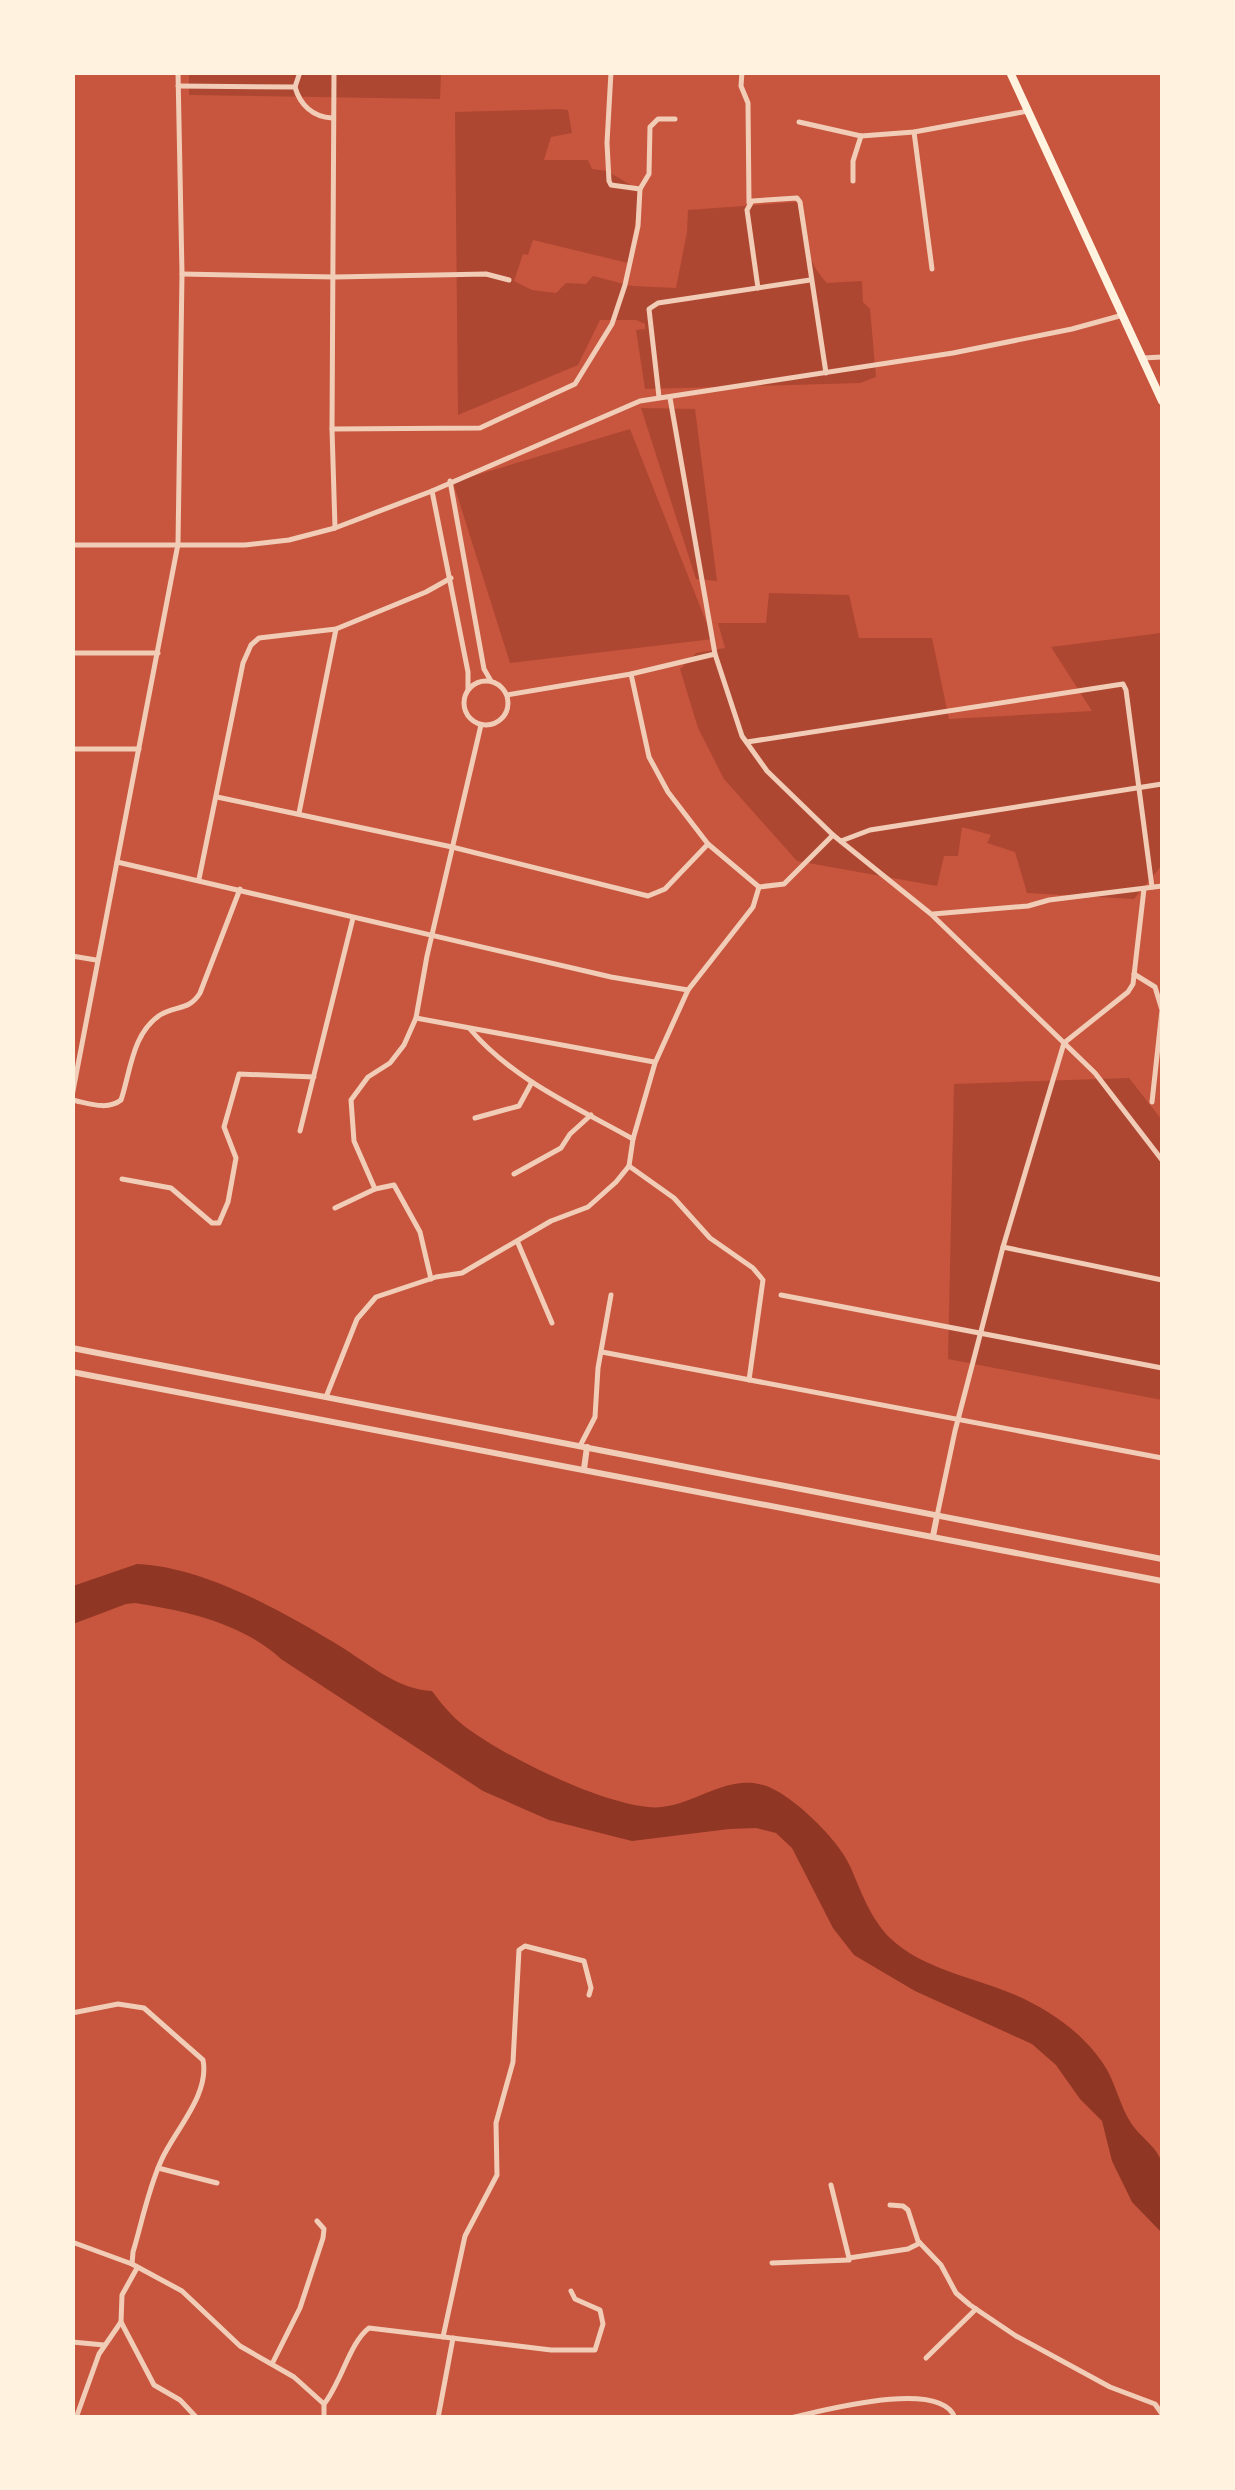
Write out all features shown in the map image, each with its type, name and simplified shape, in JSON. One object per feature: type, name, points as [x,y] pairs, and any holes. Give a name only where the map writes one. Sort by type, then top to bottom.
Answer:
[{"type":"main road","points":[[1010,72],[1162,401]]},
{"type":"street","points":[[178,72],[182,274],[178,544],[72,1098],[104,1106],[121,1100],[144,1031],[160,1015],[194,1004],[240,890]]},
{"type":"street","points":[[300,72],[298,98],[308,109],[334,118]]},
{"type":"street","points":[[334,72],[335,528]]},
{"type":"street","points":[[611,72],[609,181],[611,185],[640,188]]},
{"type":"street","points":[[742,72],[741,86],[748,103],[746,219],[758,288]]},
{"type":"street","points":[[178,86],[296,87]]},
{"type":"street","points":[[799,122],[861,136],[914,132],[1028,111]]},
{"type":"street","points":[[332,429],[480,428],[576,384],[612,324],[631,263],[640,188],[649,174],[652,123],[675,118]]},
{"type":"street","points":[[914,132],[932,269]]},
{"type":"street","points":[[853,181],[852,162],[861,136]]},
{"type":"street","points":[[749,206],[752,200],[788,197],[800,202],[826,373]]},
{"type":"street","points":[[182,274],[486,274],[508,280]]},
{"type":"street","points":[[659,398],[650,309],[658,303],[810,280]]},
{"type":"street","points":[[72,545],[245,545],[288,540],[335,528],[432,491],[640,401],[954,353],[1072,329],[1123,314]]},
{"type":"street","points":[[1143,358],[1162,357]]},
{"type":"street","points":[[670,398],[715,654],[746,742],[767,771],[834,835],[931,914],[1064,1043],[1115,1096],[1162,1160]]},
{"type":"street","points":[[432,491],[451,578],[468,689],[464,708],[473,722],[481,725],[500,721],[506,714],[507,695],[484,669],[450,481]]},
{"type":"street","points":[[199,879],[243,663],[251,645],[259,638],[336,629],[451,578]]},
{"type":"street","points":[[298,814],[336,629]]},
{"type":"street","points":[[72,653],[158,653]]},
{"type":"street","points":[[507,695],[631,674],[715,654]]},
{"type":"street","points":[[631,674],[648,757],[668,792],[708,844],[759,886],[784,884],[834,835]]},
{"type":"street","points":[[468,689],[480,681],[491,681]]},
{"type":"street","points":[[746,742],[1122,684],[1126,690],[1152,887]]},
{"type":"street","points":[[375,1189],[354,1141],[351,1100],[368,1077],[390,1063],[416,1018],[481,725]]},
{"type":"street","points":[[72,749],[139,749]]},
{"type":"street","points":[[841,841],[870,830],[1162,784]]},
{"type":"street","points":[[217,797],[452,847],[648,896],[665,890],[708,844]]},
{"type":"street","points":[[116,862],[611,977],[688,990]]},
{"type":"street","points":[[326,1397],[356,1318],[365,1306],[387,1292],[462,1273],[551,1222],[588,1208],[629,1166],[632,1139],[655,1062],[688,990],[753,907],[759,886]]},
{"type":"street","points":[[931,914],[1028,906],[1162,886]]},
{"type":"street","points":[[933,1536],[958,1419],[1003,1247],[1064,1043],[1128,992],[1134,974],[1144,888]]},
{"type":"street","points":[[300,1131],[353,918]]},
{"type":"street","points":[[72,956],[96,960]]},
{"type":"street","points":[[1134,974],[1156,987],[1162,1010],[1152,1102]]},
{"type":"street","points":[[416,1018],[655,1062]]},
{"type":"street","points":[[469,1027],[486,1048],[532,1082],[632,1139]]},
{"type":"street","points":[[122,1179],[171,1188],[212,1223],[218,1223],[228,1202],[236,1158],[224,1128],[239,1074],[314,1077]]},
{"type":"street","points":[[475,1118],[519,1106],[532,1082]]},
{"type":"street","points":[[514,1174],[561,1148],[590,1115]]},
{"type":"street","points":[[629,1166],[674,1198],[710,1238],[753,1268],[762,1280],[764,1292],[749,1380]]},
{"type":"street","points":[[335,1208],[375,1189],[394,1185],[420,1232],[431,1279]]},
{"type":"street","points":[[518,1242],[552,1322]]},
{"type":"street","points":[[1003,1247],[1162,1280]]},
{"type":"street","points":[[584,1469],[584,1447],[595,1417],[611,1295]]},
{"type":"street","points":[[782,1295],[1162,1368]]},
{"type":"street","points":[[72,1348],[1162,1558]]},
{"type":"street","points":[[602,1352],[1162,1458]]},
{"type":"street","points":[[72,1372],[1162,1581]]},
{"type":"street","points":[[443,2338],[465,2236],[497,2175],[498,2109],[513,2062],[517,2025],[518,1950],[525,1946],[584,1962],[589,1995]]},
{"type":"street","points":[[72,2014],[118,2004],[144,2008],[203,2060],[199,2089],[158,2168],[132,2252],[135,2266],[122,2296],[121,2322],[154,2385],[180,2400],[196,2418]]},
{"type":"street","points":[[158,2168],[217,2183]]},
{"type":"street","points":[[832,2184],[847,2256],[852,2259]]},
{"type":"street","points":[[890,2205],[908,2210],[920,2243],[941,2265],[956,2292],[976,2309],[1016,2336],[1110,2387],[1154,2404],[1162,2414]]},
{"type":"street","points":[[272,2362],[300,2308],[323,2238],[324,2229],[316,2221]]},
{"type":"street","points":[[72,2242],[135,2266],[182,2291],[240,2346],[272,2362],[324,2404]]},
{"type":"street","points":[[772,2264],[839,2262],[908,2249],[920,2243]]},
{"type":"street","points":[[324,2418],[324,2404],[363,2331],[369,2328],[551,2350],[595,2350],[603,2324],[600,2310],[575,2299],[572,2291]]},
{"type":"street","points":[[926,2358],[976,2309]]},
{"type":"street","points":[[76,2418],[106,2345],[121,2322]]},
{"type":"street","points":[[438,2418],[452,2338]]},
{"type":"street","points":[[72,2342],[106,2345]]},
{"type":"street","points":[[790,2418],[910,2398],[940,2402],[950,2408],[955,2418]]},
{"type":"shaded area","points":[[189,73],[441,73],[440,99],[189,95]]},
{"type":"shaded area","points":[[568,110],[572,133],[551,137],[544,160],[588,160],[592,169],[607,171],[641,191],[628,263],[533,240],[528,255],[523,254],[514,281],[532,290],[556,293],[566,283],[586,284],[593,276],[632,286],[676,288],[688,210],[797,202],[806,245],[827,283],[862,281],[863,302],[870,309],[876,377],[860,383],[645,389],[636,330],[645,329],[645,324],[636,320],[600,320],[578,365],[458,415],[455,112]]},
{"type":"shaded area","points":[[641,408],[695,409],[717,581],[696,579]]},
{"type":"shaded area","points":[[630,429],[713,639],[510,663],[453,482]]},
{"type":"shaded area","points":[[769,593],[849,595],[859,638],[932,638],[949,719],[1092,711],[1051,647],[1161,633],[1162,865],[1134,899],[1027,893],[1015,852],[987,843],[991,835],[962,827],[958,856],[944,856],[937,886],[797,861],[724,779],[698,728],[680,669],[696,653],[725,648],[718,623],[766,623]]},
{"type":"shaded area","points":[[1129,1078],[1162,1120],[1162,1400],[948,1359],[954,1084]]},
{"type":"shaded area","points":[[137,1564],[190,1573],[271,1607],[396,1681],[432,1691],[467,1728],[519,1760],[614,1800],[662,1807],[737,1784],[774,1789],[812,1818],[836,1843],[877,1922],[903,1949],[932,1965],[1027,2000],[1066,2024],[1088,2044],[1106,2068],[1131,2123],[1160,2158],[1164,2181],[1162,2233],[1132,2202],[1112,2161],[1102,2121],[1080,2099],[1056,2065],[1032,2044],[915,1991],[854,1955],[833,1928],[792,1848],[776,1833],[756,1828],[729,1829],[632,1841],[549,1820],[483,1791],[249,1636],[231,1628],[193,1615],[135,1603],[73,1624],[73,1586]]}]
